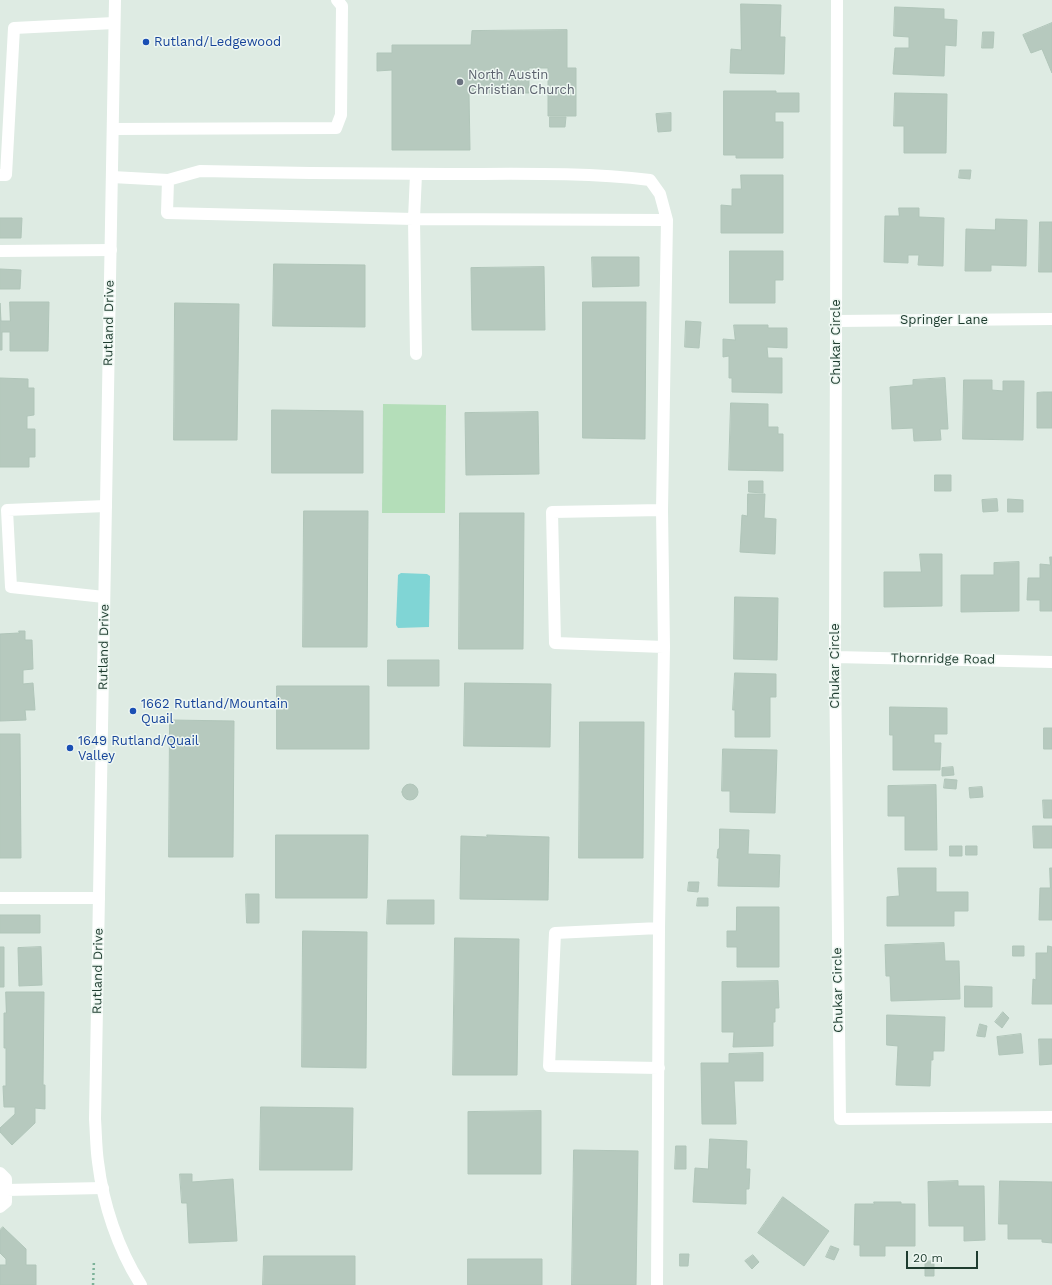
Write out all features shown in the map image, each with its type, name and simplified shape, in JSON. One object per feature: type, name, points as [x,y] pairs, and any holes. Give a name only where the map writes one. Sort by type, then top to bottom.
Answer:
[{"type":"street","name":"Rutland Drive","points":[[115,0],[95,1119],[98,1162],[106,1204],[120,1244],[141,1285]]},
{"type":"street","points":[[113,129],[336,128],[341,115],[342,6],[337,0]]},
{"type":"street","name":"Chukar Circle","points":[[838,0],[835,657],[840,1119],[1052,1117]]},
{"type":"street","points":[[0,175],[6,175],[14,28],[114,23]]},
{"type":"street","points":[[112,177],[168,180],[200,171],[416,174],[561,174],[650,180],[660,194],[667,220],[662,510],[664,647],[659,928],[658,1285]]},
{"type":"street","points":[[416,174],[414,219],[416,354]]},
{"type":"street","points":[[168,180],[167,213],[414,219],[667,220]]},
{"type":"street","points":[[0,251],[111,250]]},
{"type":"street","name":"Springer Lane","points":[[836,321],[1052,319]]},
{"type":"street","points":[[104,597],[11,586],[7,510],[106,506]]},
{"type":"street","points":[[662,510],[552,512],[555,643],[664,647]]},
{"type":"street","name":"Thornridge Road","points":[[835,657],[1052,662]]},
{"type":"street","points":[[0,898],[99,898]]},
{"type":"street","points":[[659,928],[555,933],[549,1066],[659,1068]]},
{"type":"street","points":[[0,1173],[6,1180],[6,1202],[0,1207]]},
{"type":"street","points":[[6,1190],[103,1188]]},
{"type":"path","points":[[93,1285],[94,1260]]},
{"type":"green space","points":[[383,404],[446,405],[445,513],[382,513]]},
{"type":"water","points":[[401,573],[427,574],[430,576],[429,627],[398,628],[396,625],[398,575]]},
{"type":"building","points":[[741,4],[781,5],[780,37],[785,37],[784,74],[730,73],[731,49],[741,50]]},
{"type":"building","points":[[895,7],[944,9],[944,19],[957,20],[956,46],[945,45],[944,76],[893,74],[895,48],[909,48],[909,37],[894,36]]},
{"type":"building","points":[[1052,23],[1052,73],[1042,49],[1031,53],[1023,35]]},
{"type":"building","name":"North Austin Christian Church","points":[[567,30],[567,68],[576,68],[576,116],[548,116],[548,68],[529,68],[529,93],[469,93],[470,150],[392,150],[392,70],[377,71],[377,53],[392,53],[392,45],[471,45],[472,31]]},
{"type":"building","points":[[983,32],[994,32],[993,48],[982,48]]},
{"type":"building","points":[[724,91],[776,91],[776,93],[799,93],[799,112],[775,112],[775,122],[783,122],[783,158],[736,158],[736,155],[724,155]]},
{"type":"building","points":[[895,93],[947,94],[946,153],[904,153],[904,126],[894,126]]},
{"type":"building","points":[[671,113],[671,131],[658,132],[656,114]]},
{"type":"building","points":[[550,117],[566,117],[565,127],[550,127]]},
{"type":"building","points":[[960,170],[971,170],[970,179],[959,178]]},
{"type":"building","points":[[741,175],[783,175],[783,233],[721,233],[721,205],[732,206],[732,189],[741,189]]},
{"type":"building","points":[[899,208],[919,208],[919,217],[944,218],[943,266],[918,265],[919,255],[908,255],[908,263],[884,262],[885,216],[899,216]]},
{"type":"building","points":[[0,218],[22,218],[21,238],[0,238]]},
{"type":"building","points":[[996,219],[1027,220],[1026,266],[991,265],[991,271],[965,271],[966,229],[995,230]]},
{"type":"building","points":[[1040,222],[1052,222],[1052,272],[1039,272]]},
{"type":"building","points":[[730,251],[783,251],[783,280],[775,280],[775,303],[730,303]]},
{"type":"building","points":[[592,257],[639,257],[639,286],[593,287]]},
{"type":"building","points":[[274,264],[365,265],[365,327],[273,326]]},
{"type":"building","points":[[544,267],[545,330],[472,330],[471,268]]},
{"type":"building","points":[[0,269],[21,270],[20,289],[0,289]]},
{"type":"building","points":[[10,302],[49,302],[48,351],[10,351],[10,332],[2,332],[2,350],[0,350],[0,303],[1,321],[10,321]]},
{"type":"building","points":[[583,302],[646,302],[645,439],[583,438]]},
{"type":"building","points":[[175,303],[239,304],[237,440],[174,440]]},
{"type":"building","points":[[686,321],[701,322],[699,348],[685,347]]},
{"type":"building","points":[[734,325],[768,325],[768,328],[787,328],[787,348],[767,347],[768,358],[782,358],[782,393],[732,392],[732,378],[729,378],[729,356],[723,357],[723,339],[735,340]]},
{"type":"building","points":[[0,378],[28,379],[28,388],[34,388],[34,415],[27,416],[27,429],[35,429],[35,457],[29,457],[29,467],[0,467]]},
{"type":"building","points":[[945,378],[948,429],[940,429],[941,440],[914,441],[913,428],[892,429],[890,387],[913,385],[913,380]]},
{"type":"building","points":[[964,380],[992,380],[992,390],[1003,391],[1003,381],[1024,381],[1023,440],[963,439]]},
{"type":"building","points":[[1052,392],[1052,428],[1037,428],[1037,393]]},
{"type":"building","points":[[731,403],[768,404],[768,427],[778,427],[778,434],[783,434],[783,471],[729,470]]},
{"type":"building","points":[[272,410],[363,411],[363,473],[272,473]]},
{"type":"building","points":[[538,412],[539,474],[466,475],[465,413]]},
{"type":"building","points":[[935,475],[951,475],[951,491],[935,491]]},
{"type":"building","points":[[749,481],[763,481],[763,493],[749,492]]},
{"type":"building","points":[[748,494],[765,494],[764,518],[776,519],[775,554],[740,552],[742,515],[747,516]]},
{"type":"building","points":[[997,499],[998,511],[983,512],[982,500]]},
{"type":"building","points":[[1008,499],[1023,500],[1023,512],[1008,512]]},
{"type":"building","points":[[304,511],[368,511],[367,647],[303,647]]},
{"type":"building","points":[[460,513],[524,513],[523,649],[459,649]]},
{"type":"building","points":[[920,554],[942,554],[942,606],[884,607],[884,572],[921,572]]},
{"type":"building","points":[[1050,557],[1052,557],[1052,611],[1040,611],[1040,600],[1027,600],[1028,578],[1040,578],[1040,564],[1050,565]]},
{"type":"building","points":[[1019,562],[1019,611],[961,612],[961,575],[994,575],[994,563]]},
{"type":"building","points":[[735,597],[778,598],[777,660],[734,659]]},
{"type":"building","points":[[19,631],[25,631],[25,640],[32,640],[33,669],[23,670],[23,684],[33,683],[35,710],[25,710],[26,720],[0,721],[0,634],[19,633]]},
{"type":"building","points":[[388,660],[439,660],[439,686],[388,686]]},
{"type":"building","points":[[735,673],[776,674],[776,697],[770,697],[770,737],[735,737],[735,710],[733,710]]},
{"type":"building","points":[[465,683],[551,684],[550,747],[464,746]]},
{"type":"building","points":[[277,686],[369,686],[369,749],[277,749]]},
{"type":"building","points":[[890,707],[947,708],[947,734],[934,734],[934,743],[941,743],[940,770],[893,770],[893,735],[890,735]]},
{"type":"building","points":[[170,720],[234,721],[233,857],[169,857]]},
{"type":"building","points":[[580,722],[644,722],[643,858],[579,858]]},
{"type":"building","points":[[1044,728],[1052,728],[1052,749],[1044,749]]},
{"type":"building","points":[[0,734],[20,734],[21,858],[0,858]]},
{"type":"building","points":[[723,749],[777,750],[775,813],[730,812],[730,791],[722,791]]},
{"type":"building","points":[[953,767],[954,775],[942,776],[942,768]]},
{"type":"building","points":[[945,779],[957,780],[956,789],[944,788]]},
{"type":"building","points":[[407,784],[413,784],[418,789],[416,798],[413,800],[407,800],[402,795],[402,789]]},
{"type":"building","points":[[936,785],[937,850],[905,850],[905,816],[888,816],[888,786]]},
{"type":"building","points":[[982,787],[983,797],[970,798],[969,788]]},
{"type":"building","points":[[1043,800],[1052,800],[1052,818],[1044,818]]},
{"type":"building","points":[[1033,826],[1052,826],[1052,848],[1034,848]]},
{"type":"building","points":[[720,829],[749,830],[748,854],[780,855],[779,887],[718,886],[719,858],[717,858]]},
{"type":"building","points":[[276,835],[368,835],[367,898],[276,898]]},
{"type":"building","points":[[487,835],[549,837],[548,900],[460,899],[461,836],[487,837]]},
{"type":"building","points":[[950,846],[962,846],[962,856],[950,856]]},
{"type":"building","points":[[966,846],[977,846],[977,855],[966,855]]},
{"type":"building","points":[[898,868],[936,868],[936,892],[968,892],[968,911],[954,911],[954,926],[887,926],[887,897],[899,896]]},
{"type":"building","points":[[1050,868],[1052,868],[1052,920],[1039,920],[1040,888],[1050,888]]},
{"type":"building","points":[[689,882],[699,882],[698,892],[688,891]]},
{"type":"building","points":[[246,894],[259,894],[259,923],[247,923]]},
{"type":"building","points":[[698,898],[708,898],[708,906],[697,906]]},
{"type":"building","points":[[388,900],[434,900],[434,924],[387,924]]},
{"type":"building","points":[[737,907],[779,907],[779,967],[737,967],[737,947],[727,947],[727,931],[736,931]]},
{"type":"building","points":[[0,915],[40,915],[40,933],[0,933]]},
{"type":"building","points":[[303,931],[367,932],[366,1068],[302,1067]]},
{"type":"building","points":[[455,938],[519,939],[517,1075],[453,1075]]},
{"type":"building","points":[[944,943],[945,961],[959,961],[960,999],[891,1001],[890,976],[886,976],[885,945]]},
{"type":"building","points":[[1013,946],[1024,946],[1024,956],[1013,956]]},
{"type":"building","points":[[1048,946],[1052,947],[1052,1004],[1032,1004],[1033,979],[1036,980],[1036,953],[1047,953]]},
{"type":"building","points":[[0,947],[4,947],[4,987],[0,987]]},
{"type":"building","points":[[41,947],[42,985],[19,986],[18,948]]},
{"type":"building","points":[[778,981],[779,1008],[775,1008],[775,1022],[773,1022],[773,1046],[733,1047],[734,1032],[722,1032],[722,982]]},
{"type":"building","points":[[965,986],[992,987],[992,1007],[965,1007]]},
{"type":"building","points":[[6,992],[44,992],[43,1085],[45,1085],[45,1109],[35,1108],[35,1123],[12,1145],[0,1132],[0,1128],[15,1114],[15,1107],[4,1107],[3,1086],[6,1086],[6,1048],[4,1048],[4,1013],[6,1013]]},
{"type":"building","points":[[1003,1012],[1009,1018],[1002,1028],[995,1022]]},
{"type":"building","points":[[887,1015],[945,1017],[944,1051],[933,1051],[933,1060],[931,1060],[930,1086],[896,1085],[898,1046],[887,1045]]},
{"type":"building","points":[[980,1024],[987,1026],[985,1037],[977,1036]]},
{"type":"building","points":[[1021,1034],[1023,1053],[999,1055],[997,1037]]},
{"type":"building","points":[[1039,1039],[1052,1039],[1052,1064],[1040,1065]]},
{"type":"building","points":[[763,1053],[763,1081],[734,1081],[736,1124],[702,1124],[701,1063],[729,1063],[729,1054]]},
{"type":"building","points":[[261,1107],[353,1108],[352,1170],[260,1170]]},
{"type":"building","points":[[541,1111],[541,1174],[468,1174],[468,1112]]},
{"type":"building","points":[[710,1139],[747,1141],[746,1169],[750,1169],[749,1189],[746,1189],[746,1204],[693,1202],[695,1168],[708,1169]]},
{"type":"building","points":[[676,1146],[686,1146],[686,1169],[675,1169]]},
{"type":"building","points":[[574,1150],[638,1151],[636,1285],[572,1285]]},
{"type":"building","points":[[180,1174],[192,1174],[192,1182],[233,1179],[237,1241],[189,1243],[187,1203],[182,1203]]},
{"type":"building","points":[[958,1181],[958,1186],[984,1186],[985,1240],[964,1241],[964,1226],[929,1226],[928,1182]]},
{"type":"building","points":[[1000,1181],[1052,1182],[1052,1243],[1042,1242],[1042,1239],[1008,1239],[1008,1224],[999,1224]]},
{"type":"building","points":[[783,1197],[829,1231],[804,1266],[758,1233]]},
{"type":"building","points":[[874,1202],[901,1202],[901,1204],[915,1204],[915,1246],[885,1246],[885,1256],[860,1256],[860,1245],[854,1245],[855,1204],[874,1204]]},
{"type":"building","points":[[3,1227],[26,1249],[26,1265],[36,1265],[36,1285],[0,1285],[0,1265],[6,1265],[6,1259],[0,1253],[0,1230]]},
{"type":"building","points":[[831,1246],[839,1249],[834,1260],[826,1257]]},
{"type":"building","points":[[680,1254],[689,1254],[688,1266],[680,1266]]},
{"type":"building","points":[[753,1255],[759,1262],[752,1269],[745,1261]]},
{"type":"building","points":[[264,1256],[355,1256],[355,1285],[263,1285]]},
{"type":"building","points":[[468,1259],[542,1259],[542,1285],[468,1285]]},
{"type":"building","points":[[934,1261],[934,1276],[925,1276],[925,1262]]},
{"type":"place","name":"Rutland/Ledgewood","points":[[146,42]]},
{"type":"place","name":"North Austin Christian Church","points":[[460,82]]},
{"type":"place","name":"1662 Rutland/Mountain Quail","points":[[133,711]]},
{"type":"place","name":"1649 Rutland/Quail Valley","points":[[70,748]]}]
